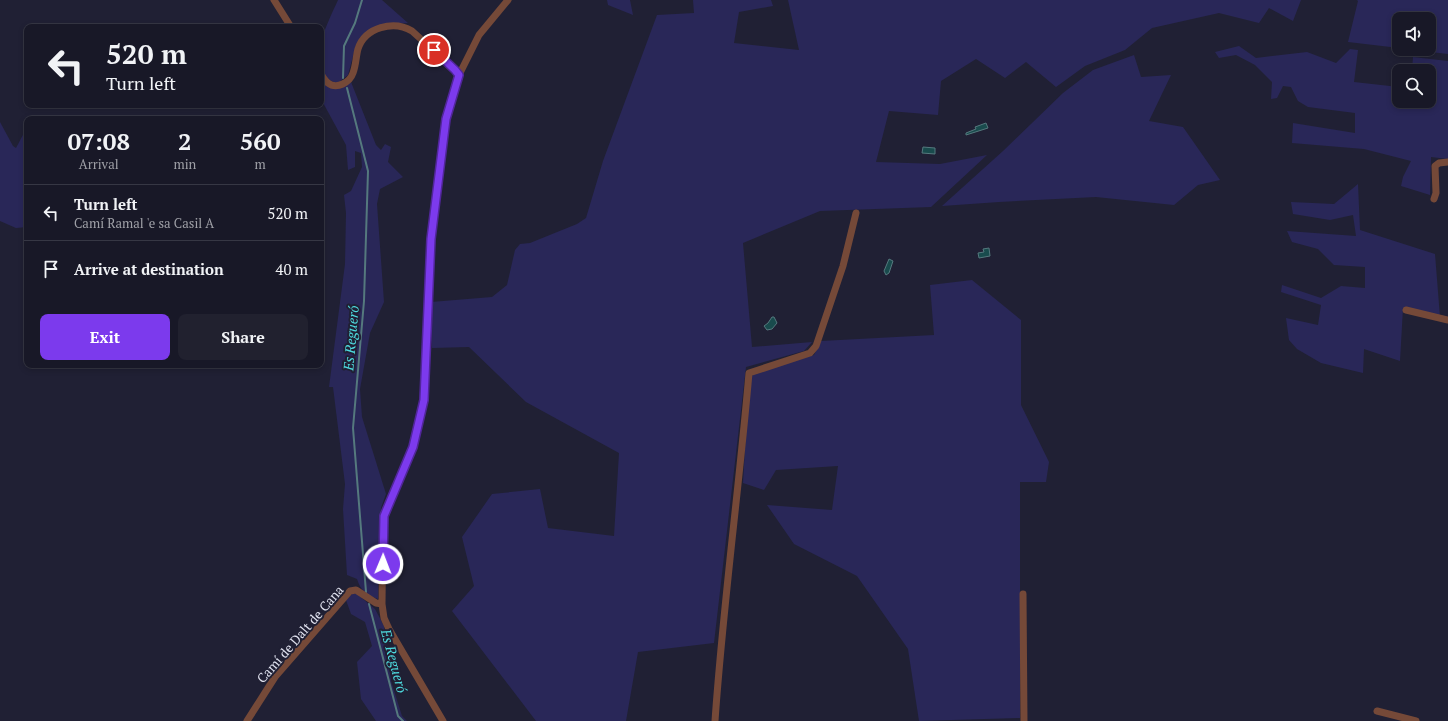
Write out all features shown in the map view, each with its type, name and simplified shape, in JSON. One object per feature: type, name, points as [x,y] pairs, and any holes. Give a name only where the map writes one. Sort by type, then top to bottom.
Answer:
[{"type":"street","points":[[274,0],[289,24]]},
{"type":"street","points":[[443,721],[389,630],[384,618],[382,604],[384,516],[413,447],[424,400],[431,239],[446,119],[459,75],[479,35],[508,0]]},
{"type":"street","points":[[324,78],[333,86],[343,84],[347,81],[354,71],[358,49],[362,41],[369,33],[392,25],[403,26],[412,31],[459,75]]},
{"type":"street","points":[[1434,199],[1436,193],[1435,166],[1439,163],[1448,162]]},
{"type":"street","points":[[715,721],[725,600],[741,462],[749,373],[810,353],[816,346],[843,266],[856,213]]},
{"type":"street","points":[[1406,310],[1448,320]]},
{"type":"street","name":"Camí de Dalt de Cana","points":[[247,721],[275,677],[350,591],[356,590],[376,603],[382,604]]},
{"type":"street","points":[[1023,594],[1024,721]]},
{"type":"street","points":[[1377,711],[1416,721]]},
{"type":"shaded area","points":[[338,0],[382,0],[408,23],[380,25],[361,37],[356,45],[348,75],[338,83],[327,78],[324,74],[324,32]]},
{"type":"shaded area","points":[[607,0],[630,0],[633,15],[608,5]]},
{"type":"shaded area","points":[[693,0],[771,0],[773,6],[739,12],[734,43],[799,50],[788,0],[1301,0],[1293,21],[1269,8],[1259,23],[1219,13],[1152,28],[1125,50],[1085,66],[1056,87],[1026,62],[1005,78],[976,59],[941,81],[938,115],[889,111],[876,162],[940,164],[987,155],[931,207],[820,211],[743,243],[752,347],[812,342],[804,351],[746,367],[714,643],[638,652],[626,721],[536,721],[452,611],[474,586],[462,537],[492,494],[540,489],[548,528],[614,536],[619,453],[526,402],[469,347],[432,348],[431,302],[492,297],[507,285],[515,250],[520,244],[530,243],[577,224],[586,218],[603,161],[657,15],[694,13]]},
{"type":"shaded area","points":[[1357,0],[1448,0],[1448,54],[1436,53],[1436,12],[1392,12],[1392,47],[1348,42]]},
{"type":"shaded area","points":[[1239,46],[1256,58],[1307,52],[1336,63],[1350,49],[1358,50],[1354,82],[1392,86],[1392,108],[1436,108],[1436,64],[1412,64],[1413,57],[1448,61],[1448,159],[1431,157],[1430,195],[1401,186],[1403,177],[1411,161],[1364,149],[1292,143],[1293,123],[1355,133],[1355,113],[1308,107],[1298,101],[1291,87],[1283,86],[1277,98],[1271,99],[1272,82],[1255,65],[1236,55],[1219,58],[1215,52]]},
{"type":"shaded area","points":[[1134,55],[1141,77],[1171,75],[1149,121],[1183,127],[1220,180],[1198,185],[1174,205],[1096,197],[942,206],[1003,151],[1063,93],[1093,70]]},
{"type":"shaded area","points":[[351,82],[376,145],[381,150],[385,144],[391,147],[388,162],[403,177],[380,189],[377,204],[384,302],[370,333],[360,389],[362,417],[386,494],[381,508],[378,599],[364,592],[357,579],[347,575],[343,509],[345,484],[333,387],[329,387],[345,264],[346,213],[344,195],[351,191],[362,167],[361,153],[355,151],[355,167],[348,170],[346,145],[324,105],[324,83],[329,86],[336,87]]},
{"type":"shaded area","points":[[0,122],[13,146],[16,148],[24,133],[24,227],[16,228],[0,221]]},
{"type":"shaded area","points":[[986,123],[988,128],[966,135],[966,133],[976,129],[975,127]]},
{"type":"shaded area","points":[[923,147],[935,148],[935,154],[922,153]]},
{"type":"shaded area","points":[[1358,184],[1360,230],[1435,254],[1440,317],[1403,308],[1400,361],[1364,349],[1363,373],[1321,363],[1297,349],[1289,340],[1286,318],[1318,325],[1321,305],[1281,292],[1282,285],[1321,298],[1341,286],[1365,288],[1365,267],[1334,265],[1318,249],[1292,242],[1287,231],[1356,236],[1353,215],[1330,220],[1293,214],[1291,202],[1334,204]]},
{"type":"shaded area","points":[[989,248],[990,256],[979,258],[978,253],[984,252],[983,249]]},
{"type":"shaded area","points":[[889,259],[893,261],[889,273],[886,275],[884,271]]},
{"type":"shaded area","points":[[972,280],[1021,320],[1021,405],[1049,462],[1046,482],[1020,482],[1020,718],[919,721],[908,649],[857,576],[794,544],[767,505],[832,510],[838,466],[776,470],[764,490],[743,483],[749,380],[755,372],[814,355],[821,341],[934,335],[930,285]]},
{"type":"shaded area","points":[[772,317],[774,317],[777,323],[772,329],[767,330],[764,326]]},
{"type":"shaded area","points":[[352,594],[357,594],[375,609],[384,626],[391,681],[402,716],[407,721],[376,721],[361,699],[357,662],[372,646],[365,622],[351,614],[346,600]]},
{"type":"waterway","name":"Es Regueró","points":[[343,78],[344,46],[355,23],[362,0]]},
{"type":"waterway","name":"Es Regueró","points":[[347,88],[368,171],[364,301],[353,428],[366,592]]},
{"type":"waterway","name":"Es Regueró","points":[[369,604],[398,716],[403,721]]},
{"type":"route","points":[[383,564],[384,516],[413,447],[424,400],[431,239],[446,119],[459,75],[434,50]]}]
